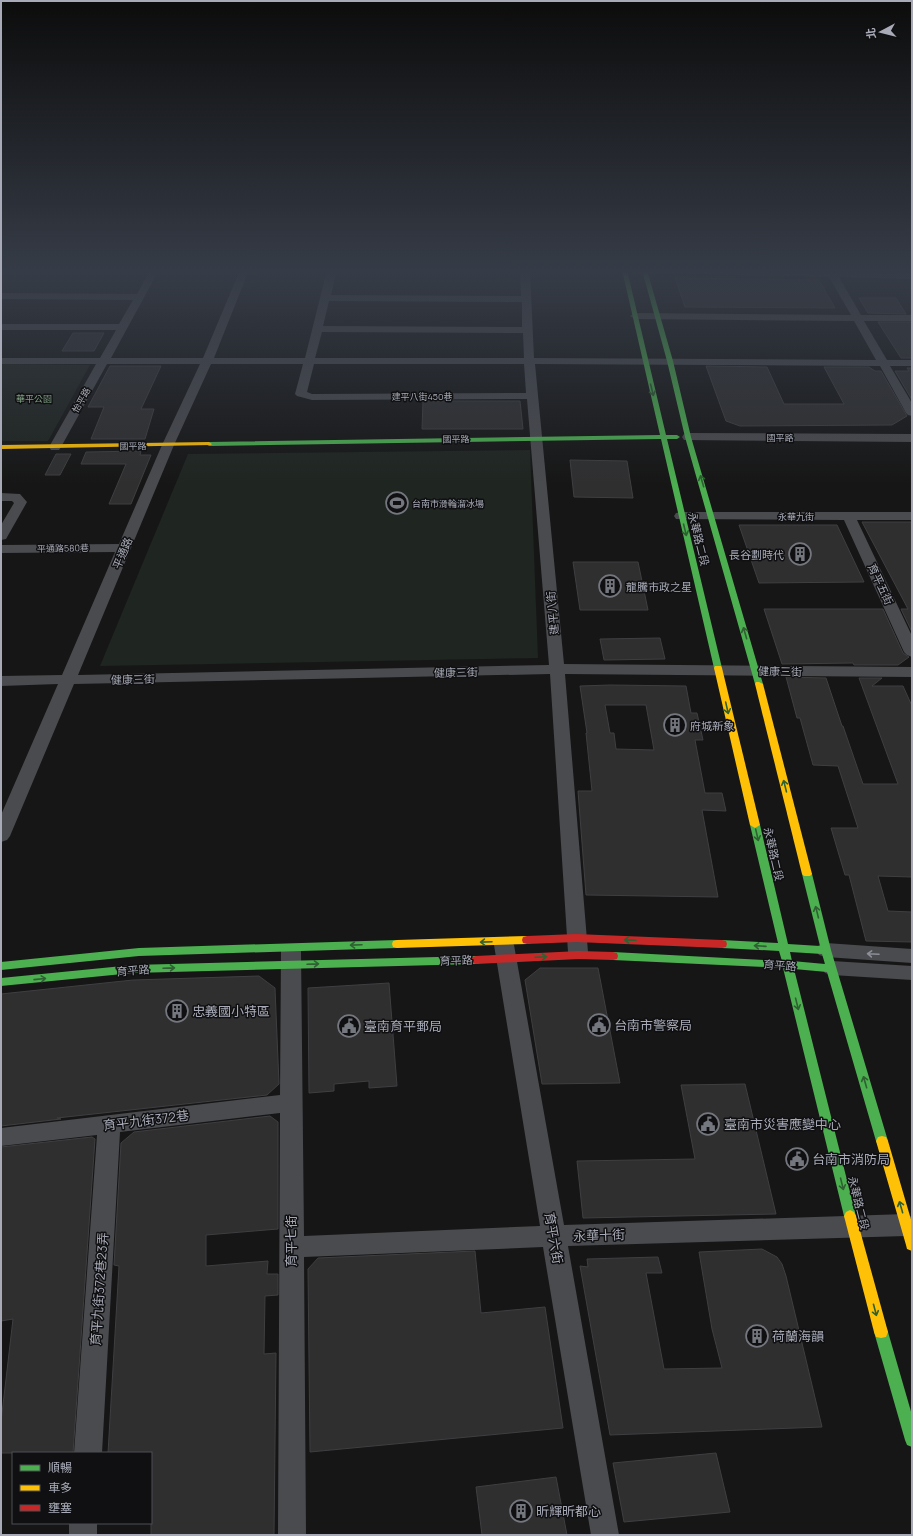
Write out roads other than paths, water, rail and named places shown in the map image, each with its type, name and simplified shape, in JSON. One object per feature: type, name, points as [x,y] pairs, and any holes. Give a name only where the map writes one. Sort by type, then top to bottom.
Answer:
[{"type":"street","name":"怡平路","points":[[55,447],[115,342]]},
{"type":"street","name":"平通路","points":[[1,836],[168,445],[215,342]]},
{"type":"street","points":[[309,361],[314,342]]},
{"type":"street","name":"建平八街","points":[[528,342],[557,670],[578,955]]},
{"type":"street","name":"永華路二段","points":[[640,342],[783,948],[886,1353],[912,1440]]},
{"type":"street","name":"永華路二段","points":[[664,342],[688,437],[756,671],[829,959],[909,1235]]},
{"type":"street","points":[[870,342],[912,414]]},
{"type":"street","points":[[1,361],[670,361],[912,363]]},
{"type":"street","name":"建平八街450巷","points":[[309,361],[301,394],[312,397],[532,396]]},
{"type":"street","name":"國平路","points":[[1,447],[537,438],[912,438]]},
{"type":"street","points":[[1,497],[15,497],[21,502],[1,536]]},
{"type":"street","name":"永華九街","points":[[681,516],[912,516]]},
{"type":"street","name":"育平五街","points":[[849,517],[912,652]]},
{"type":"street","name":"平通路580巷","points":[[1,549],[124,548]]},
{"type":"street","name":"健康三街","points":[[1,681],[557,670],[912,672]]},
{"type":"street","name":"育平路","points":[[1,966],[139,952],[290,956],[505,950],[576,938],[783,948],[829,959],[912,973]]},
{"type":"street","name":"育平路","points":[[1,982],[290,956],[505,950],[578,955],[747,962],[788,966],[829,959],[912,956]]},
{"type":"street","name":"育平六街","points":[[505,950],[605,1535]]},
{"type":"street","name":"育平七街","points":[[290,956],[292,1535]]},
{"type":"street","name":"育平九街372巷","points":[[1,1137],[291,1103]]},
{"type":"street","name":"育平九街372巷23弄","points":[[88,1452],[110,1125]]},
{"type":"street","name":"永華十街","points":[[291,1248],[554,1236],[853,1227],[909,1235]]},
{"type":"street","points":[[83,1535],[84,1524]]},
{"type":"place","name":"台南市滑輪溜冰場","points":[[397,503]]},
{"type":"place","name":"長谷劃時代","points":[[800,554]]},
{"type":"place","name":"龍騰市政之星","points":[[610,586]]},
{"type":"place","name":"府城新象","points":[[675,725]]},
{"type":"place","name":"忠義國小特區","points":[[177,1011]]},
{"type":"place","name":"台南市警察局","points":[[599,1025]]},
{"type":"place","name":"臺南育平郵局","points":[[349,1026]]},
{"type":"place","name":"臺南市災害應變中心","points":[[708,1124]]},
{"type":"place","name":"台南市消防局","points":[[797,1159]]},
{"type":"place","name":"荷蘭海韻","points":[[757,1336]]},
{"type":"place","name":"昕輝昕都心","points":[[521,1511]]},
{"type":"park label","name":"華平公園","points":[[34,398]]}]
